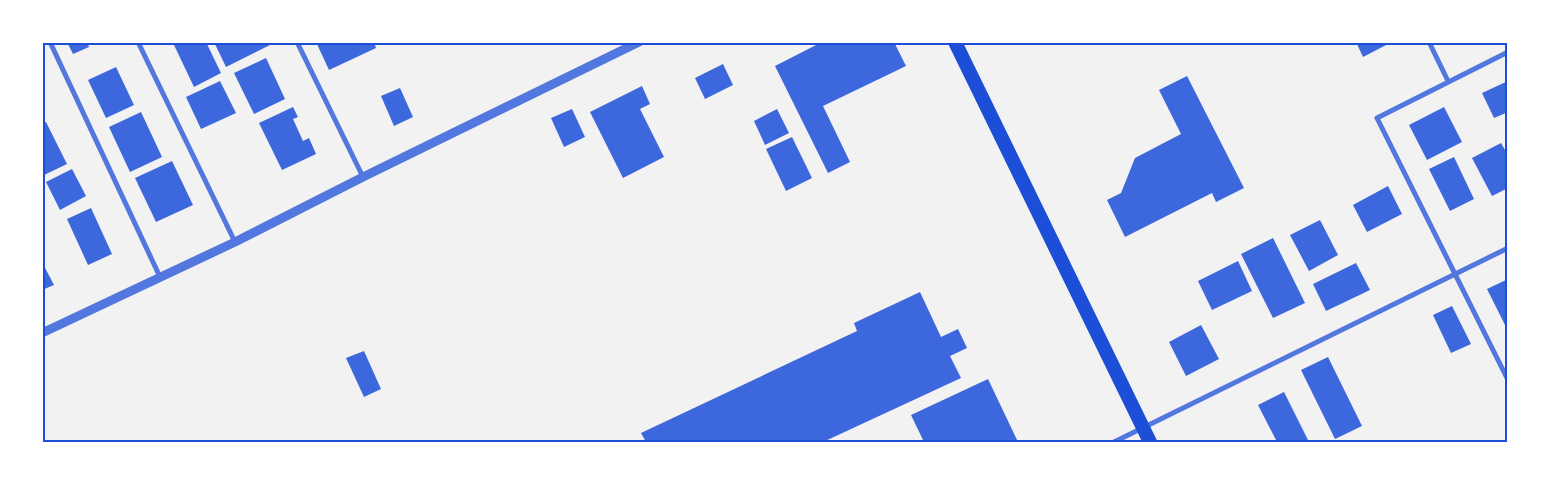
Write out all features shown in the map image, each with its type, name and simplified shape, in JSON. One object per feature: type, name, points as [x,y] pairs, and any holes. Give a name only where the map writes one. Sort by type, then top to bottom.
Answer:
[{"type":"highway","points":[[955,42],[1150,442]]},
{"type":"street","points":[[50,42],[160,277]]},
{"type":"street","points":[[138,42],[235,242]]},
{"type":"street","points":[[297,42],[363,177]]},
{"type":"street","points":[[42,333],[235,242],[626,45],[639,42]]},
{"type":"street","points":[[1429,42],[1448,81]]},
{"type":"street","points":[[1508,52],[1376,118],[1508,380]]},
{"type":"street","points":[[1114,442],[1508,248]]},
{"type":"building","points":[[67,42],[87,42],[89,47],[73,54]]},
{"type":"building","points":[[180,42],[206,42],[221,73],[194,87],[174,45]]},
{"type":"building","points":[[214,42],[269,42],[270,45],[226,67]]},
{"type":"building","points":[[316,42],[374,42],[376,48],[329,70]]},
{"type":"building","points":[[822,42],[894,42],[906,66],[823,106],[850,162],[828,173],[775,66]]},
{"type":"building","points":[[1356,42],[1392,42],[1363,57]]},
{"type":"building","points":[[266,58],[285,99],[254,114],[234,73]]},
{"type":"building","points":[[723,64],[733,85],[705,99],[695,78]]},
{"type":"building","points":[[116,67],[134,105],[106,118],[88,80]]},
{"type":"building","points":[[1187,76],[1244,188],[1216,202],[1212,193],[1125,237],[1107,200],[1121,193],[1135,158],[1181,134],[1159,90]]},
{"type":"building","points":[[220,81],[236,113],[201,129],[186,97]]},
{"type":"building","points":[[1508,81],[1508,112],[1494,118],[1482,93]]},
{"type":"building","points":[[642,86],[650,104],[640,109],[664,157],[623,178],[590,112]]},
{"type":"building","points":[[400,88],[413,117],[394,126],[381,96]]},
{"type":"building","points":[[293,107],[298,117],[293,119],[303,141],[309,138],[316,154],[282,170],[259,123]]},
{"type":"building","points":[[1444,107],[1462,142],[1427,160],[1409,125]]},
{"type":"building","points":[[572,109],[585,137],[564,147],[551,118]]},
{"type":"building","points":[[777,109],[789,133],[765,145],[754,121]]},
{"type":"building","points":[[141,112],[162,157],[130,172],[109,127]]},
{"type":"building","points":[[46,122],[67,164],[42,176],[42,124]]},
{"type":"building","points":[[792,137],[812,178],[786,191],[766,149]]},
{"type":"building","points":[[1501,143],[1508,155],[1508,188],[1492,196],[1472,158]]},
{"type":"building","points":[[1454,157],[1474,199],[1450,211],[1429,169]]},
{"type":"building","points":[[172,161],[193,205],[156,222],[135,178]]},
{"type":"building","points":[[72,169],[86,196],[60,210],[46,182]]},
{"type":"building","points":[[1388,186],[1402,214],[1367,232],[1353,205]]},
{"type":"building","points":[[91,208],[112,254],[88,265],[67,219]]},
{"type":"building","points":[[1320,220],[1338,255],[1309,271],[1290,235]]},
{"type":"building","points":[[1273,238],[1305,303],[1273,318],[1241,254]]},
{"type":"building","points":[[1238,261],[1252,291],[1212,310],[1198,281]]},
{"type":"building","points":[[42,262],[54,285],[42,290]]},
{"type":"building","points":[[1356,263],[1370,290],[1326,311],[1313,284]]},
{"type":"building","points":[[1508,279],[1508,331],[1487,289]]},
{"type":"building","points":[[920,292],[941,337],[958,329],[967,348],[950,356],[961,378],[823,442],[646,442],[641,433],[857,331],[854,323]]},
{"type":"building","points":[[1452,306],[1471,344],[1451,353],[1433,315]]},
{"type":"building","points":[[1201,325],[1219,359],[1186,376],[1169,342]]},
{"type":"building","points":[[364,351],[381,389],[364,397],[346,358]]},
{"type":"building","points":[[1328,357],[1362,426],[1335,439],[1301,370]]},
{"type":"building","points":[[988,379],[1018,442],[924,442],[911,415]]},
{"type":"building","points":[[1284,392],[1308,440],[1302,442],[1277,442],[1258,405]]}]
